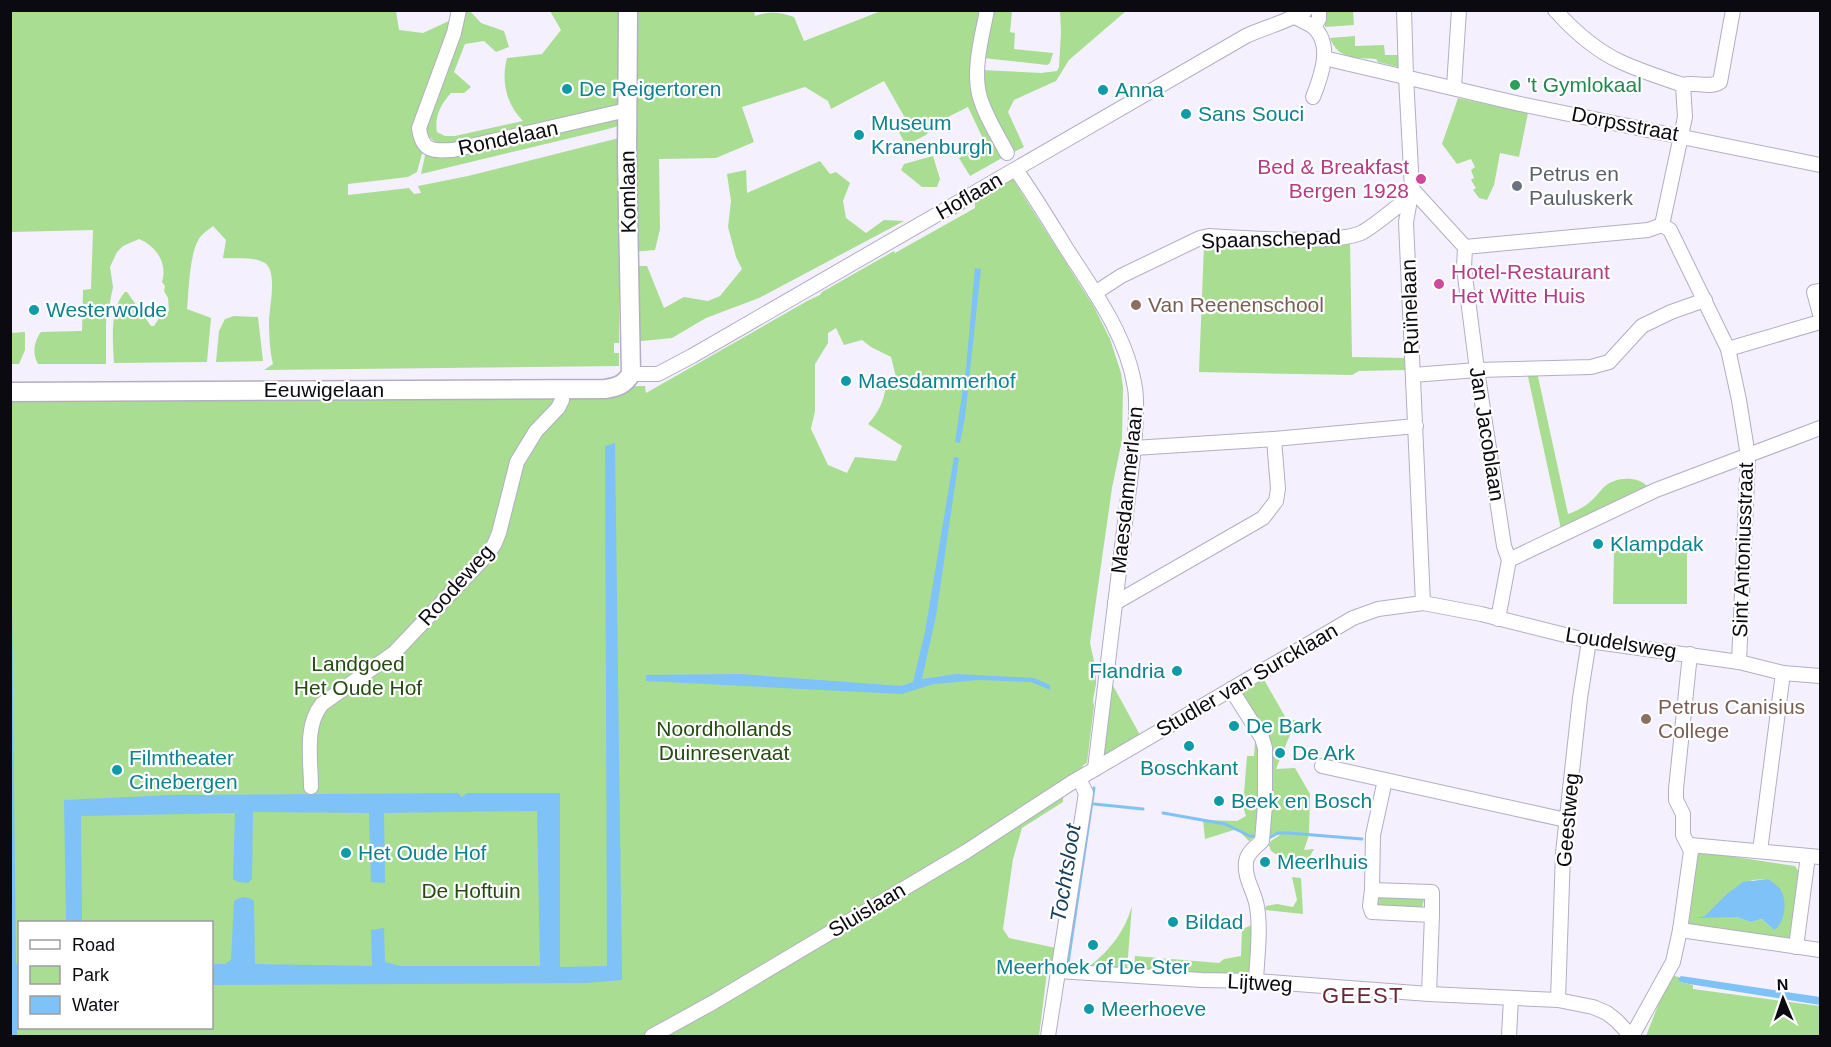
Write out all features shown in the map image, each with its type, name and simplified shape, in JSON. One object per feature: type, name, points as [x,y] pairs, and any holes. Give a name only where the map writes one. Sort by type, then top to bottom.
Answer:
[{"type":"main road","name":"Komlaan","points":[[628,10],[627,110],[631,374]]},
{"type":"main road","name":"Eeuwigelaan","points":[[10,392],[619,387],[627,382],[631,374]]},
{"type":"street","name":"Rondelaan","points":[[459,10],[454,33],[419,128],[420,139],[425,146],[434,151],[453,150],[627,110]]},
{"type":"street","points":[[987,10],[980,47],[978,87],[984,110],[1007,153]]},
{"type":"street","points":[[1314,27],[1319,19],[1319,10]]},
{"type":"street","name":"Ruïnelaan","points":[[1404,10],[1412,193],[1406,222],[1423,603]]},
{"type":"street","points":[[1454,87],[1459,10]]},
{"type":"street","points":[[1555,10],[1574,30],[1620,62],[1683,85],[1690,83],[1717,85],[1720,82],[1733,10]]},
{"type":"street","points":[[1301,14],[1314,27],[1324,48],[1324,58],[1313,97]]},
{"type":"street","name":"Hoflaan","points":[[631,374],[658,374],[692,356],[1246,36],[1301,14]]},
{"type":"street","name":"Dorpsstraat","points":[[1324,58],[1520,104],[1821,165]]},
{"type":"street","points":[[1412,193],[1465,247],[1648,230],[1662,225],[1685,117],[1683,85]]},
{"type":"street","name":"Maesdammerlaan","points":[[1016,170],[1095,293],[1121,342],[1131,370],[1137,408],[1095,769]]},
{"type":"street","name":"Spaanschepad","points":[[1095,293],[1121,276],[1200,238],[1209,236],[1302,239],[1351,237],[1363,232],[1412,193]]},
{"type":"street","name":"Sint Antoniusstraat","points":[[1662,225],[1670,230],[1728,349],[1739,400],[1748,456],[1739,662]]},
{"type":"street","name":"Jan Jacoblaan","points":[[1465,247],[1464,268],[1477,370],[1504,546],[1509,560],[1498,619]]},
{"type":"street","points":[[1821,291],[1814,292],[1821,314]]},
{"type":"street","points":[[1413,375],[1477,370],[1591,368],[1609,362],[1642,326],[1671,312],[1705,300]]},
{"type":"street","points":[[1728,349],[1821,322]]},
{"type":"street","name":"Roodeweg","points":[[311,788],[310,727],[317,711],[322,704],[394,652],[483,559],[499,533],[517,462],[536,430],[558,408],[562,400],[562,388]]},
{"type":"street","points":[[1134,448],[1274,439],[1416,426]]},
{"type":"street","points":[[1509,560],[1656,490],[1821,428]]},
{"type":"street","points":[[1115,603],[1263,518],[1276,501],[1278,489],[1274,439]]},
{"type":"street","name":"Loudelsweg","points":[[1423,603],[1589,641],[1739,662],[1784,673],[1821,676]]},
{"type":"street","name":"Studler van Surcklaan","points":[[1079,778],[1353,618],[1378,609],[1423,603]]},
{"type":"street","name":"Geestweg","points":[[1558,1000],[1563,853],[1580,698],[1589,641]]},
{"type":"street","points":[[1632,1036],[1673,962],[1680,930],[1691,851],[1683,835],[1683,814],[1676,800],[1676,789],[1690,654]]},
{"type":"street","points":[[1760,851],[1784,673]]},
{"type":"street","points":[[1231,689],[1262,738],[1265,748],[1262,837],[1246,861],[1248,881],[1258,909],[1257,981]]},
{"type":"street","points":[[1322,766],[1566,820]]},
{"type":"street","points":[[1048,1036],[1086,793],[1079,778]]},
{"type":"street","name":"Sluislaan","points":[[652,1036],[967,851],[1079,778]]},
{"type":"street","points":[[1384,780],[1373,835],[1370,906],[1372,912],[1432,915]]},
{"type":"street","points":[[1689,844],[1814,857],[1796,947]]},
{"type":"street","points":[[1372,890],[1432,892],[1429,994]]},
{"type":"street","points":[[1680,930],[1821,950]]},
{"type":"street","name":"Lijtweg","points":[[1057,971],[1558,1000],[1593,1007],[1606,1013],[1632,1036]]},
{"type":"street","points":[[1509,1036],[1511,999]]},
{"type":"green space","points":[[990,10],[1012,11],[1010,32],[1015,33],[1014,49],[1053,53],[1050,63],[1047,65],[983,58]]},
{"type":"green space","points":[[10,11],[396,11],[399,30],[423,33],[451,20],[416,122],[423,150],[417,172],[408,177],[348,184],[348,195],[409,188],[414,194],[421,193],[418,186],[468,176],[619,138],[619,343],[614,343],[614,353],[619,353],[619,366],[264,370],[273,364],[269,327],[272,282],[269,268],[265,263],[255,259],[223,258],[226,240],[213,226],[202,235],[194,250],[187,309],[211,318],[207,362],[114,363],[114,316],[116,307],[125,292],[151,326],[154,326],[161,315],[169,311],[168,298],[162,282],[162,262],[151,246],[139,239],[123,246],[117,252],[110,267],[113,287],[106,322],[106,364],[38,364],[35,348],[41,332],[82,331],[83,290],[91,289],[93,230],[11,232]]},
{"type":"green space","points":[[463,11],[470,11],[481,23],[504,31],[509,47],[496,52],[484,41],[465,44],[454,72],[471,87],[464,93],[451,93],[447,97],[437,116],[437,132],[445,136],[455,136],[523,121],[512,107],[506,92],[507,58],[542,54],[561,30],[550,11],[619,11],[619,105],[452,145],[435,142],[425,127]]},
{"type":"green space","points":[[634,11],[754,11],[755,16],[779,13],[794,17],[804,41],[881,11],[979,11],[972,64],[980,112],[1002,158],[970,176],[959,158],[985,143],[968,107],[936,123],[926,135],[906,145],[895,125],[905,118],[884,81],[831,109],[828,101],[805,87],[742,107],[754,142],[716,158],[659,159],[660,229],[655,250],[633,252]]},
{"type":"green space","points":[[1060,11],[1126,11],[1069,60],[1056,81],[1014,100],[1008,112],[1024,147],[1012,153],[986,103],[982,70],[1041,73],[1057,71],[1061,33]]},
{"type":"green space","points":[[1325,11],[1353,11],[1354,25],[1325,27]]},
{"type":"green space","points":[[1355,36],[1355,46],[1384,45],[1385,55],[1398,55],[1398,67],[1378,62],[1376,59],[1356,58],[1343,54],[1330,38]]},
{"type":"green space","points":[[1458,98],[1528,113],[1519,157],[1500,153],[1494,185],[1487,200],[1479,198],[1473,190],[1476,188],[1471,180],[1474,178],[1471,170],[1475,167],[1471,159],[1457,164],[1442,144]]},
{"type":"green space","points":[[619,117],[619,126],[421,174],[426,151]]},
{"type":"green space","points":[[933,156],[940,179],[937,187],[922,187],[901,170],[904,164]]},
{"type":"green space","points":[[820,161],[830,174],[836,172],[850,183],[843,201],[846,218],[866,233],[884,220],[904,221],[759,298],[706,318],[672,338],[632,342],[633,266],[647,266],[664,308],[684,297],[708,301],[720,296],[742,269],[736,257],[728,227],[731,201],[727,174],[746,170],[747,193]]},
{"type":"green space","name":"Noordhollands Duinreservaat","points":[[1011,176],[1094,307],[1110,339],[1121,373],[1123,388],[1122,440],[1112,488],[1090,643],[1096,670],[1096,684],[1087,763],[1083,765],[1082,770],[1064,781],[1063,802],[1022,828],[1013,859],[1003,929],[1009,938],[1056,948],[1053,963],[999,961],[1048,964],[1039,1036],[11,1036],[11,395],[645,386],[646,393],[894,251],[895,253],[975,208],[975,203],[955,215],[952,210]],"holes":[[[836,328],[844,345],[862,340],[891,357],[896,377],[886,385],[880,406],[868,424],[902,446],[896,461],[855,457],[847,473],[828,465],[811,429],[815,411],[815,364],[828,343],[828,333]]]},
{"type":"green space","points":[[1350,242],[1352,357],[1408,358],[1408,370],[1359,371],[1352,375],[1199,372],[1204,245]]},
{"type":"green space","points":[[234,316],[258,317],[263,361],[216,362],[219,331],[225,319]]},
{"type":"green space","points":[[25,332],[25,350],[19,364],[11,364],[11,333]]},
{"type":"green space","points":[[1527,372],[1537,372],[1568,514],[1587,504],[1607,484],[1631,479],[1643,482],[1647,486],[1561,529]]},
{"type":"green space","points":[[1614,551],[1687,551],[1687,604],[1613,604]]},
{"type":"green space","points":[[1263,678],[1287,720],[1296,720],[1276,769],[1295,768],[1310,794],[1309,835],[1304,850],[1314,849],[1306,863],[1277,861],[1277,855],[1271,851],[1269,845],[1280,835],[1265,835],[1267,748],[1238,693]]},
{"type":"green space","points":[[1111,682],[1140,735],[1103,757]]},
{"type":"green space","points":[[1255,742],[1263,748],[1260,832],[1249,841],[1237,829],[1205,839],[1203,820],[1237,821],[1246,816],[1243,806],[1247,756],[1254,756]]},
{"type":"green space","points":[[1702,852],[1795,866],[1800,874],[1792,938],[1789,941],[1687,924],[1698,855]],"holes":[[[1768,879],[1774,930],[1762,919],[1751,922],[1736,917],[1705,917],[1752,880]]]},
{"type":"green space","points":[[1292,877],[1301,878],[1303,914],[1265,910],[1266,906],[1277,904],[1293,907],[1297,900]]},
{"type":"green space","points":[[1380,895],[1424,900],[1421,911],[1376,907],[1375,897]]},
{"type":"green space","points":[[1132,906],[1127,969],[1090,966],[1116,939]]},
{"type":"green space","points":[[1255,924],[1251,977],[1134,969],[1135,956],[1219,963],[1224,959],[1241,956],[1242,929]]},
{"type":"green space","points":[[1674,976],[1679,977],[1680,982],[1693,985],[1693,989],[1820,1006],[1820,1036],[1646,1036],[1661,998]]},
{"type":"water","points":[[975,268],[981,269],[965,417],[960,443],[955,442],[966,368]]},
{"type":"water","points":[[615,443],[622,980],[586,983],[213,985],[213,964],[225,964],[231,960],[234,901],[244,897],[254,901],[255,964],[372,966],[371,930],[384,928],[385,962],[400,966],[540,966],[537,811],[384,813],[385,883],[371,882],[369,813],[253,812],[252,879],[248,883],[233,879],[235,813],[81,816],[82,921],[66,921],[64,800],[171,795],[458,793],[462,797],[467,793],[560,793],[560,967],[607,966],[605,446]]},
{"type":"water","points":[[954,457],[959,458],[936,616],[922,679],[957,674],[1034,678],[1050,685],[1050,690],[1031,682],[979,680],[934,684],[902,694],[646,681],[646,675],[739,674],[901,686],[913,682],[925,632]]},
{"type":"water","points":[[11,515],[18,990],[17,1036],[10,1036]]},
{"type":"water","points":[[1768,879],[1780,889],[1785,905],[1781,922],[1774,930],[1762,919],[1751,922],[1736,917],[1697,918],[1705,916],[1743,882]]},
{"type":"water","points":[[1681,976],[1820,997],[1820,1005],[1689,984],[1680,982],[1678,979]]},
{"type":"waterway","name":"Tochtsloot","points":[[1068,963],[1094,788]]},
{"type":"waterway","points":[[1094,804],[1143,809]]},
{"type":"waterway","points":[[1163,813],[1225,824],[1250,836],[1258,837]]},
{"type":"waterway","points":[[1267,839],[1278,833],[1362,839]]},
{"type":"place","name":"'t Gymlokaal","points":[[1515,85]]},
{"type":"place","name":"De Reigertoren","points":[[567,89]]},
{"type":"place","name":"Anna","points":[[1103,90]]},
{"type":"place","name":"Sans Souci","points":[[1186,114]]},
{"type":"place","name":"Museum Kranenburgh","points":[[859,135]]},
{"type":"place","name":"Bed & Breakfast Bergen 1928","points":[[1421,179]]},
{"type":"place","name":"Petrus en Pauluskerk","points":[[1517,186]]},
{"type":"place","name":"Hotel-Restaurant Het Witte Huis","points":[[1439,284]]},
{"type":"place","name":"Van Reenenschool","points":[[1136,305]]},
{"type":"place","name":"Westerwolde","points":[[34,310]]},
{"type":"place","name":"Maesdammerhof","points":[[846,381]]},
{"type":"place","name":"Klampdak","points":[[1598,544]]},
{"type":"place","name":"Flandria","points":[[1177,671]]},
{"type":"place","name":"Petrus Canisius College","points":[[1646,719]]},
{"type":"place","name":"De Bark","points":[[1234,726]]},
{"type":"place","name":"Boschkant","points":[[1189,746]]},
{"type":"place","name":"De Ark","points":[[1280,753]]},
{"type":"place","name":"Filmtheater Cinebergen","points":[[117,770]]},
{"type":"place","name":"Beek en Bosch","points":[[1219,801]]},
{"type":"place","name":"Het Oude Hof","points":[[346,853]]},
{"type":"place","name":"Meerlhuis","points":[[1265,862]]},
{"type":"place","name":"Bildad","points":[[1173,922]]},
{"type":"place","name":"Meerhoek of De Ster","points":[[1093,945]]},
{"type":"place","name":"Meerhoeve","points":[[1089,1009]]},
{"type":"district","name":"GEEST","points":[[1363,995]]},
{"type":"park label","name":"Landgoed Het Oude Hof","points":[[358,676]]},
{"type":"park label","name":"De Hoftuin","points":[[471,891]]}]
